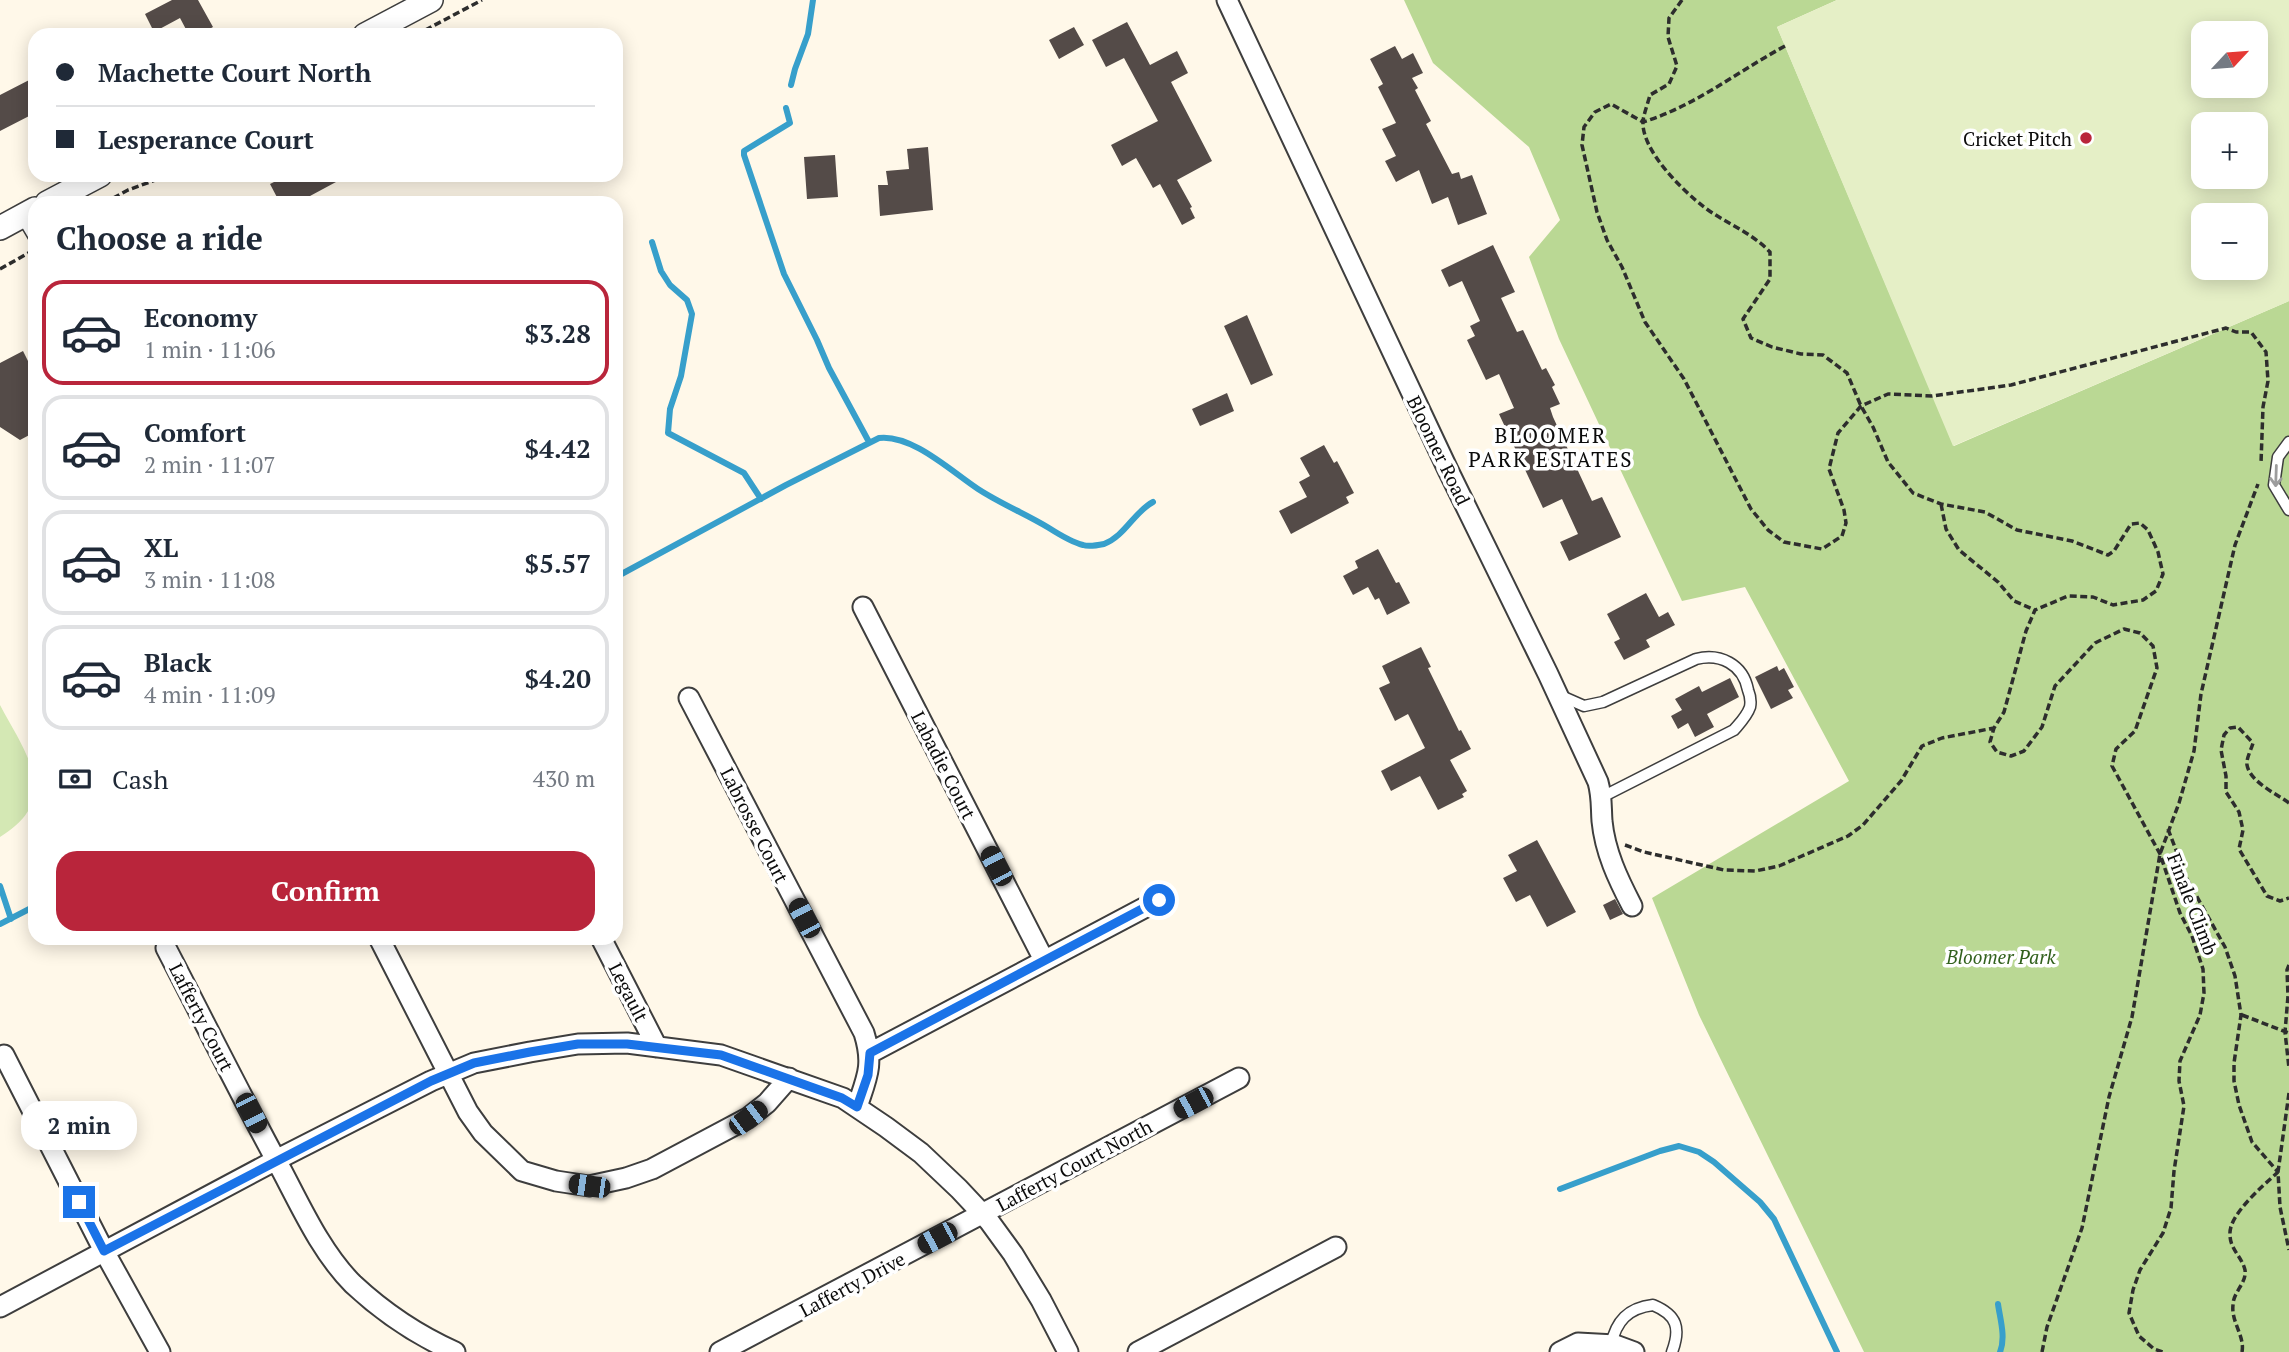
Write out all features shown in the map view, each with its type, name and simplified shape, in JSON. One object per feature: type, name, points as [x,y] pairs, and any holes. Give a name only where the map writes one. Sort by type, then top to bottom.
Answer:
[{"type":"street","points":[[378,28],[431,0]]},
{"type":"street","name":"Bloomer Road","points":[[1227,0],[1598,782],[1602,797],[1602,822],[1615,873],[1632,906]]},
{"type":"street","points":[[60,196],[87,182]]},
{"type":"street","points":[[0,228],[28,213]]},
{"type":"street","name":"Labadie Court","points":[[863,607],[1044,960]]},
{"type":"street","name":"Labrosse Court","points":[[689,698],[851,1005],[870,1053]]},
{"type":"street","points":[[857,1107],[868,1075],[870,1053],[1159,900]]},
{"type":"street","points":[[383,945],[468,1112],[483,1133],[522,1171],[556,1181],[589,1186],[652,1169],[736,1124],[767,1103],[789,1078]]},
{"type":"street","name":"Legault","points":[[605,945],[657,1047]]},
{"type":"street","name":"Lafferty Court","points":[[166,948],[276,1160]]},
{"type":"street","points":[[0,1307],[384,1103],[450,1073],[474,1063],[578,1044],[627,1044],[721,1055],[842,1098],[857,1107],[921,1153],[982,1213],[1013,1254],[1068,1352]]},
{"type":"street","points":[[4,1055],[104,1251],[160,1352]]},
{"type":"street","name":"Lafferty Court North","points":[[982,1213],[1240,1078]]},
{"type":"street","points":[[276,1160],[309,1222],[332,1259],[352,1283],[389,1314],[428,1340],[455,1352]]},
{"type":"street","name":"Lafferty Drive","points":[[720,1352],[982,1213]]},
{"type":"street","points":[[1138,1352],[1336,1247]]},
{"type":"street","points":[[1560,1352],[1578,1343],[1611,1345],[1634,1352]]},
{"type":"lane","points":[[2289,442],[2278,457],[2274,485],[2289,510]]},
{"type":"lane","points":[[1556,694],[1584,706],[1603,702],[1707,656],[1735,664],[1748,685],[1751,704],[1744,719],[1734,730],[1602,797]]},
{"type":"lane","points":[[1611,1345],[1615,1327],[1629,1312],[1653,1304],[1670,1313],[1677,1326],[1672,1352]]},
{"type":"path","points":[[429,28],[482,0]]},
{"type":"path","points":[[1602,822],[1620,843],[1644,852],[1724,870],[1755,871],[1779,866],[1849,836],[1863,825],[1901,781],[1922,746],[1942,738],[1994,729],[2004,712],[2026,631],[2035,610],[2068,596],[2094,597],[2113,606],[2143,600],[2156,591],[2163,574],[2158,552],[2148,530],[2140,523],[2131,524],[2114,551],[2108,555],[2072,541],[2017,530],[1985,512],[1941,504],[1913,493],[1888,462],[1847,373],[1823,355],[1801,354],[1772,347],[1751,338],[1743,320],[1770,279],[1770,252],[1757,239],[1704,207],[1670,176],[1648,144],[1643,122],[1650,95],[1669,84],[1677,66],[1668,37],[1669,18],[1682,0]]},
{"type":"path","points":[[1784,46],[1688,105],[1663,116],[1643,122],[1611,104],[1595,112],[1584,127],[1582,145],[1597,212],[1645,322],[1684,379],[1751,509],[1768,530],[1784,542],[1822,549],[1842,536],[1846,523],[1844,510],[1829,469],[1838,433],[1861,406],[1888,394],[1932,396],[2011,385],[2226,328],[2236,332],[2252,332],[2266,352],[2268,381],[2263,407],[2260,472]]},
{"type":"path","points":[[117,196],[150,182]]},
{"type":"path","points":[[0,269],[28,254]]},
{"type":"path","points":[[2042,1352],[2047,1326],[2082,1228],[2109,1097],[2132,1017],[2160,854],[2194,751],[2201,694],[2235,545],[2259,481]]},
{"type":"path","points":[[1941,504],[1946,529],[1959,551],[1998,582],[2014,601],[2035,610]]},
{"type":"path","name":"Finale Climb","points":[[1994,729],[1990,742],[1997,752],[2011,756],[2024,751],[2042,727],[2055,686],[2095,643],[2124,629],[2140,633],[2153,646],[2157,668],[2135,731],[2116,748],[2112,766],[2160,854],[2203,969],[2204,993],[2200,1015],[2180,1061],[2179,1081],[2184,1106],[2171,1208],[2163,1233],[2140,1270],[2129,1313],[2140,1336],[2154,1349],[2163,1352]]},
{"type":"path","points":[[2289,803],[2256,779],[2247,762],[2253,743],[2238,727],[2230,727],[2224,735],[2221,751],[2227,776],[2226,792],[2239,812],[2242,830],[2239,849],[2267,897],[2280,901],[2289,898]]},
{"type":"path","points":[[2168,829],[2187,879],[2225,947],[2235,976],[2241,1015],[2234,1063],[2234,1081],[2239,1105],[2252,1142],[2278,1172]]},
{"type":"path","points":[[2289,965],[2285,1015],[2289,1068]]},
{"type":"path","points":[[2241,1015],[2287,1033]]},
{"type":"path","points":[[2289,1093],[2278,1172],[2280,1207],[2289,1250]]},
{"type":"path","points":[[2242,1352],[2243,1343],[2232,1305],[2244,1281],[2245,1271],[2234,1252],[2229,1234],[2234,1217],[2278,1172]]},
{"type":"green space","name":"Bloomer Park","points":[[1404,0],[1837,0],[1777,27],[1954,446],[2289,301],[2289,1352],[1864,1352],[1699,1015],[1652,898],[1849,781],[1745,587],[1682,601],[1559,339],[1529,257],[1560,220],[1529,147],[1433,63]]},
{"type":"green space","points":[[1837,0],[2289,0],[2289,301],[1953,446],[1777,27]]},
{"type":"green space","points":[[0,705],[28,758],[28,810],[19,822],[0,837]]},
{"type":"building","points":[[172,0],[198,0],[213,27],[185,28],[180,18],[161,28],[152,28],[145,14]]},
{"type":"building","points":[[1127,22],[1150,65],[1177,51],[1188,73],[1171,82],[1212,161],[1177,180],[1195,218],[1182,225],[1160,184],[1153,188],[1136,158],[1122,166],[1111,145],[1158,121],[1124,58],[1106,67],[1092,40]]},
{"type":"building","points":[[1074,27],[1084,45],[1059,59],[1049,40]]},
{"type":"building","points":[[1395,46],[1402,59],[1413,53],[1423,73],[1412,78],[1418,88],[1415,90],[1431,121],[1426,124],[1452,174],[1459,172],[1461,179],[1472,175],[1487,214],[1458,225],[1448,197],[1432,204],[1419,170],[1396,182],[1385,161],[1396,156],[1382,129],[1396,123],[1378,87],[1383,84],[1370,59]]},
{"type":"building","points":[[28,81],[28,117],[0,131],[0,95]]},
{"type":"building","points":[[928,147],[933,210],[880,216],[878,185],[888,185],[886,171],[909,169],[907,149]]},
{"type":"building","points":[[835,155],[838,197],[807,199],[804,157]]},
{"type":"building","points":[[336,182],[310,196],[276,196],[270,184]]},
{"type":"building","points":[[1493,245],[1515,292],[1501,298],[1517,332],[1523,330],[1542,370],[1546,368],[1555,385],[1552,387],[1560,404],[1550,408],[1553,417],[1592,501],[1602,497],[1621,537],[1569,561],[1560,542],[1578,534],[1562,499],[1543,508],[1499,414],[1514,408],[1499,374],[1486,380],[1467,340],[1475,336],[1470,326],[1480,321],[1462,281],[1449,287],[1441,270]]},
{"type":"building","points":[[1247,315],[1273,375],[1251,385],[1224,326]]},
{"type":"building","points":[[23,351],[28,361],[28,436],[20,440],[0,427],[0,363]]},
{"type":"building","points":[[1227,393],[1234,411],[1200,426],[1192,409]]},
{"type":"building","points":[[1324,445],[1334,463],[1337,461],[1354,493],[1346,497],[1349,503],[1291,534],[1279,511],[1307,497],[1299,482],[1310,476],[1300,458]]},
{"type":"building","points":[[1378,549],[1410,603],[1387,615],[1379,598],[1375,600],[1368,587],[1353,595],[1343,576],[1358,568],[1355,561]]},
{"type":"building","points":[[1646,593],[1659,617],[1668,612],[1675,625],[1646,640],[1650,647],[1624,660],[1614,642],[1620,639],[1607,614]]},
{"type":"building","points":[[1421,647],[1431,667],[1428,668],[1459,731],[1461,730],[1471,749],[1450,760],[1467,791],[1462,794],[1464,797],[1438,810],[1420,776],[1391,791],[1381,771],[1425,748],[1408,714],[1395,721],[1379,688],[1390,683],[1382,666]]},
{"type":"building","points":[[1777,666],[1779,671],[1784,668],[1794,687],[1788,690],[1793,698],[1771,709],[1755,677]]},
{"type":"building","points":[[1730,678],[1739,697],[1707,714],[1714,727],[1695,737],[1688,723],[1678,729],[1671,716],[1682,710],[1675,699],[1699,686],[1702,692]]},
{"type":"building","points":[[1537,840],[1576,912],[1547,927],[1530,895],[1516,902],[1503,878],[1517,871],[1508,855]]},
{"type":"building","points":[[1615,899],[1623,914],[1610,920],[1603,905]]},
{"type":"waterway","points":[[791,85],[808,34],[813,0]]},
{"type":"waterway","points":[[786,108],[790,123],[744,151],[744,155],[784,274],[829,368],[869,442]]},
{"type":"waterway","points":[[652,242],[661,271],[670,285],[687,300],[692,314],[681,376],[670,409],[668,433],[744,473],[761,499]]},
{"type":"waterway","points":[[623,573],[879,438],[892,438],[918,448],[978,489],[1085,546],[1104,544],[1111,540],[1153,502]]},
{"type":"waterway","points":[[0,886],[11,919]]},
{"type":"waterway","points":[[0,924],[28,910]]},
{"type":"waterway","points":[[1560,1189],[1660,1151],[1679,1146],[1699,1152],[1760,1202],[1774,1219],[1837,1352]]},
{"type":"waterway","points":[[1998,1304],[2003,1334],[2000,1352]]},
{"type":"place","name":"Cricket Pitch","points":[[2086,138]]},
{"type":"district","name":"BLOOMER PARK ESTATES","points":[[1551,447]]},
{"type":"route","points":[[79,1202],[104,1251],[384,1103],[431,1081],[474,1063],[578,1044],[627,1044],[721,1055],[842,1098],[857,1107],[868,1075],[870,1053],[1159,900]]}]
